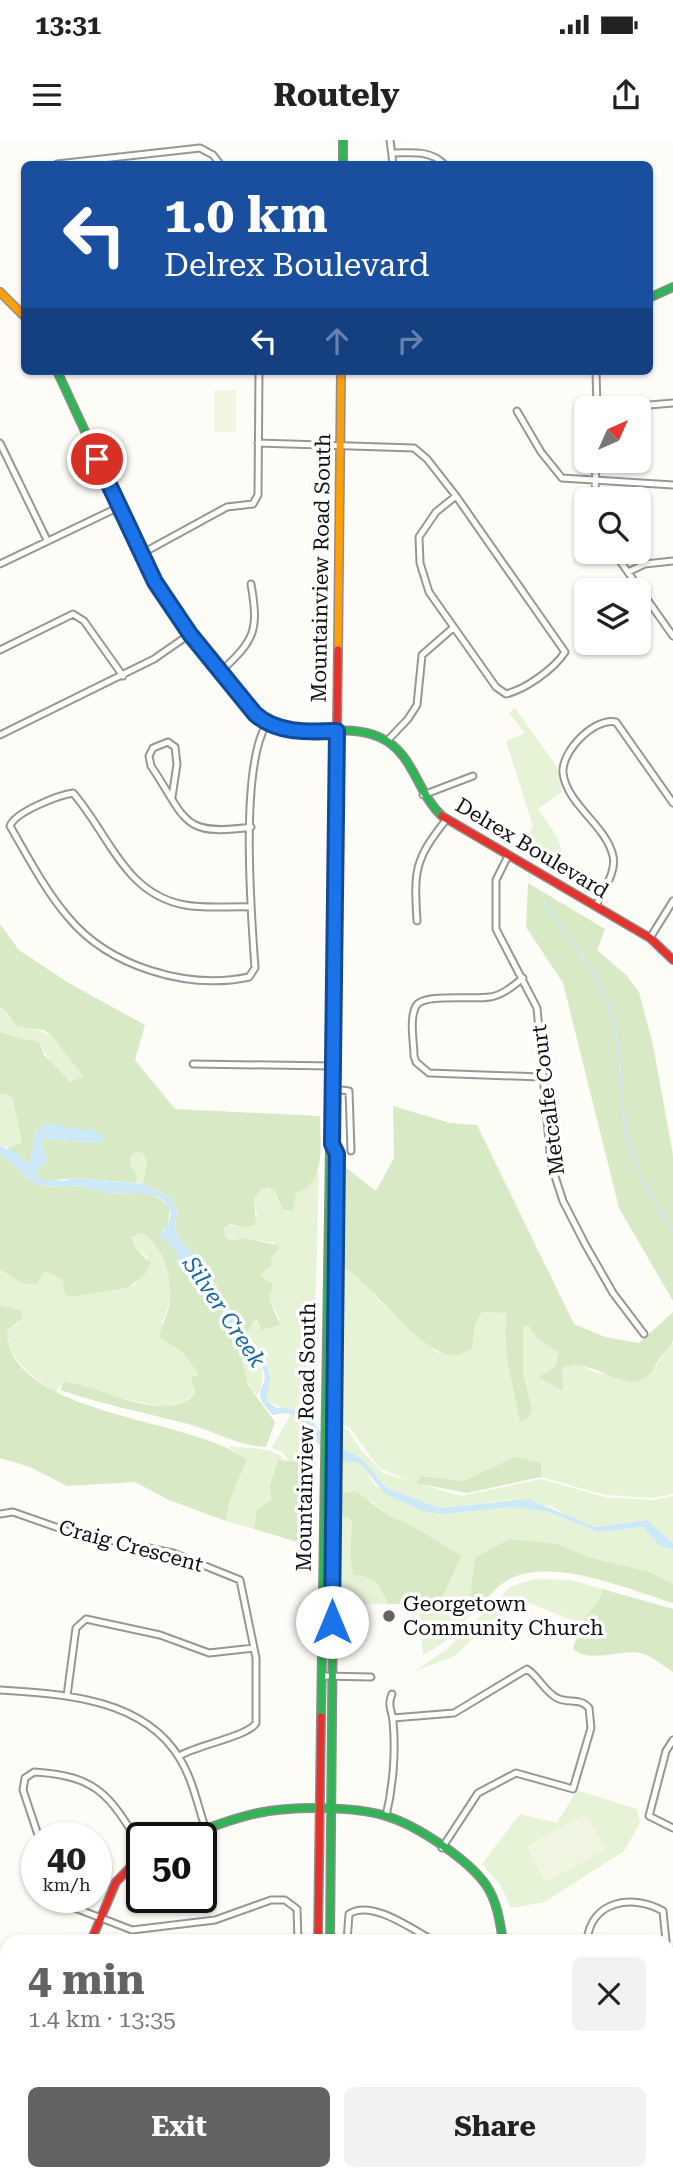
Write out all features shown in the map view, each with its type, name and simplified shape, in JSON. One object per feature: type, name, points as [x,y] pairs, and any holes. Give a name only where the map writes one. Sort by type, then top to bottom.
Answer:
[{"type":"main road","points":[[343,140],[343,161]]},
{"type":"main road","points":[[653,296],[673,287]]},
{"type":"main road","points":[[1,294],[21,313]]},
{"type":"main road","points":[[59,375],[155,582],[190,634],[266,724],[289,729],[362,731],[388,740]]},
{"type":"main road","name":"Mountainview Road South","points":[[318,1934],[323,1676],[323,1401],[328,1153],[332,1144],[341,375]]},
{"type":"main road","name":"Delrex Boulevard","points":[[388,740],[405,757],[423,794],[446,820],[650,938],[673,960]]},
{"type":"main road","name":"Mountainview Road South","points":[[330,1934],[333,1676],[331,1514],[337,1154],[332,1144]]},
{"type":"main road","points":[[217,1826],[262,1812],[331,1812],[386,1816],[442,1848],[470,1867],[486,1883],[498,1910],[502,1934]]},
{"type":"main road","points":[[94,1934],[116,1882],[126,1872]]},
{"type":"street","points":[[390,140],[393,161]]},
{"type":"street","points":[[84,161],[200,148],[213,155],[217,161]]},
{"type":"street","points":[[394,153],[420,152],[435,156],[441,161]]},
{"type":"street","points":[[141,554],[228,507],[253,504],[258,495],[259,375]]},
{"type":"street","points":[[596,375],[597,396]]},
{"type":"street","points":[[651,404],[673,402]]},
{"type":"street","points":[[517,411],[534,442],[562,478],[673,485]]},
{"type":"street","points":[[0,443],[47,540]]},
{"type":"street","points":[[258,443],[340,444],[414,449],[427,459],[456,496],[565,652],[559,661],[515,692],[506,694],[496,687],[424,582],[419,537],[436,512],[456,496]]},
{"type":"street","points":[[596,473],[596,487]]},
{"type":"street","points":[[0,564],[119,507]]},
{"type":"street","points":[[628,572],[645,564],[673,561]]},
{"type":"street","points":[[622,564],[673,636]]},
{"type":"street","points":[[220,672],[246,648],[255,632],[251,584]]},
{"type":"street","points":[[0,650],[73,614],[84,621],[123,676]]},
{"type":"street","points":[[388,740],[408,719],[416,705],[422,656],[432,644],[453,628]]},
{"type":"street","points":[[0,735],[123,676],[190,634]]},
{"type":"street","points":[[596,906],[614,859],[603,836],[568,786],[563,774],[564,758],[575,744],[596,727],[610,720],[616,722],[673,803]]},
{"type":"street","points":[[251,907],[187,906],[151,893],[123,867],[73,793],[61,795],[11,821],[10,826],[68,917],[107,949],[149,970],[193,981],[249,977],[255,968],[251,907],[251,827],[255,751],[266,724]]},
{"type":"street","points":[[172,797],[176,756],[175,747],[168,742],[152,748],[149,756],[151,766],[190,825],[206,831],[251,827]]},
{"type":"street","points":[[423,794],[473,776]]},
{"type":"street","points":[[416,921],[414,878],[418,862],[426,845],[446,820]]},
{"type":"street","name":"Metcalfe Court","points":[[508,856],[496,880],[496,929],[537,1008],[541,1077],[551,1164],[564,1201],[613,1293],[644,1334]]},
{"type":"street","points":[[650,938],[673,901]]},
{"type":"street","points":[[523,978],[492,997],[429,998],[418,1003],[414,1010],[414,1056],[416,1062],[429,1073],[541,1077]]},
{"type":"street","points":[[193,1064],[333,1066]]},
{"type":"street","points":[[332,1089],[349,1091],[351,1151]]},
{"type":"street","name":"Craig Crescent","points":[[0,1514],[13,1512],[70,1532],[173,1553],[235,1576],[244,1588],[257,1671],[254,1727],[247,1733],[203,1744],[179,1756]]},
{"type":"street","points":[[67,1696],[76,1628],[86,1619],[160,1635],[209,1653],[254,1648]]},
{"type":"street","points":[[393,1718],[454,1713],[527,1669],[549,1693],[560,1700],[580,1701],[589,1708],[591,1728],[573,1789],[516,1773],[478,1793],[442,1848]]},
{"type":"street","points":[[323,1676],[372,1677]]},
{"type":"street","points":[[0,1690],[67,1696],[135,1716],[158,1732],[179,1756],[202,1822]]},
{"type":"street","points":[[386,1816],[391,1794],[393,1718],[388,1703],[391,1694]]},
{"type":"street","points":[[673,1740],[666,1751],[649,1816],[673,1828]]},
{"type":"street","points":[[34,1822],[23,1790],[25,1778],[34,1772],[100,1788],[126,1824]]},
{"type":"street","points":[[88,1913],[132,1930],[215,1920],[271,1900],[285,1900],[297,1909],[298,1934]]},
{"type":"street","points":[[588,1934],[596,1917],[627,1900],[649,1903],[663,1911],[665,1934]]},
{"type":"street","points":[[348,1934],[349,1914],[363,1910],[377,1912],[420,1934]]},
{"type":"green space","points":[[214,390],[236,390],[236,432],[214,432]]},
{"type":"green space","points":[[515,708],[557,767],[562,792],[538,809],[558,840],[563,856],[564,877],[519,849],[533,826],[506,741],[525,733],[509,713]]},
{"type":"green space","points":[[528,883],[605,929],[597,950],[627,976],[639,992],[653,1045],[673,1155],[673,1301],[619,1208],[563,983],[526,927]]},
{"type":"green space","points":[[0,924],[19,950],[67,982],[145,1025],[135,1060],[175,1109],[320,1116],[321,1149],[317,1172],[306,1188],[296,1193],[293,1211],[282,1209],[275,1191],[268,1187],[261,1189],[254,1198],[256,1224],[245,1228],[230,1224],[224,1228],[225,1236],[231,1241],[243,1238],[278,1245],[279,1249],[271,1257],[272,1265],[260,1275],[273,1284],[269,1299],[280,1325],[261,1330],[257,1319],[254,1319],[246,1335],[205,1268],[178,1237],[175,1226],[177,1210],[170,1197],[143,1184],[147,1162],[144,1154],[137,1151],[130,1156],[130,1165],[137,1176],[136,1183],[75,1178],[48,1181],[39,1179],[35,1174],[45,1154],[40,1142],[46,1139],[99,1143],[48,1124],[36,1131],[31,1159],[27,1163],[7,1148],[21,1143],[21,1139],[13,1100],[8,1094],[0,1094],[0,1032],[40,1043],[44,1055],[70,1081],[84,1077],[53,1037],[44,1030],[17,1026],[0,1006]]},
{"type":"green space","points":[[0,1006],[9,1018],[54,1037],[84,1077],[82,1080],[74,1080],[61,1074],[51,1063],[40,1043],[0,1032]]},
{"type":"green space","points":[[0,1094],[8,1094],[13,1100],[21,1139],[21,1143],[15,1147],[0,1146]]},
{"type":"green space","points":[[393,1106],[450,1123],[477,1125],[574,1324],[605,1337],[639,1343],[673,1312],[673,1340],[649,1375],[638,1381],[625,1380],[574,1365],[562,1369],[563,1391],[539,1377],[555,1366],[559,1353],[536,1337],[529,1326],[523,1326],[523,1373],[532,1409],[529,1417],[520,1422],[507,1354],[507,1313],[482,1312],[475,1325],[472,1348],[457,1355],[444,1354],[415,1334],[344,1267],[344,1166],[376,1191],[394,1158]]},
{"type":"green space","points":[[137,1151],[144,1154],[147,1162],[143,1184],[136,1183],[137,1176],[130,1165],[130,1155]]},
{"type":"green space","points":[[0,1155],[39,1184],[114,1193],[144,1193],[163,1201],[170,1208],[168,1225],[162,1230],[177,1253],[178,1266],[189,1274],[186,1260],[212,1290],[244,1345],[242,1360],[248,1385],[275,1422],[266,1447],[246,1444],[188,1424],[60,1390],[64,1382],[73,1383],[137,1402],[170,1406],[184,1402],[195,1393],[191,1377],[199,1375],[184,1354],[159,1337],[169,1306],[170,1286],[162,1255],[142,1233],[131,1237],[135,1247],[151,1264],[145,1274],[128,1288],[69,1297],[65,1295],[62,1279],[44,1271],[37,1284],[21,1283],[0,1269]]},
{"type":"green space","points":[[319,1171],[313,1394],[316,1397],[315,1433],[304,1417],[267,1401],[269,1370],[265,1359],[246,1335],[253,1318],[257,1319],[259,1327],[280,1320],[269,1299],[270,1281],[260,1275],[271,1257],[275,1243],[243,1238],[231,1241],[223,1232],[226,1224],[245,1228],[257,1216],[254,1198],[260,1189],[268,1187],[275,1191],[282,1209]]},
{"type":"green space","points":[[142,1233],[152,1240],[165,1261],[170,1286],[167,1311],[162,1322],[172,1347],[184,1354],[199,1375],[193,1388],[195,1393],[183,1402],[164,1407],[60,1385],[56,1393],[24,1368],[12,1351],[7,1331],[17,1324],[22,1311],[0,1305],[0,1269],[21,1283],[39,1277],[44,1271],[62,1279],[65,1295],[69,1297],[128,1288],[135,1285],[148,1257],[135,1247],[131,1237]]},
{"type":"green space","points":[[344,1267],[359,1276],[381,1303],[438,1353],[472,1348],[475,1325],[482,1312],[508,1313],[505,1326],[532,1409],[523,1373],[523,1326],[529,1325],[559,1353],[555,1366],[545,1372],[562,1379],[562,1369],[574,1365],[604,1374],[656,1367],[670,1342],[673,1344],[673,1494],[652,1498],[605,1495],[541,1477],[540,1463],[464,1481],[422,1476],[415,1483],[379,1468],[349,1427],[340,1424],[340,1406],[343,1403]]},
{"type":"green space","points":[[0,1305],[22,1311],[22,1318],[7,1331],[16,1360],[38,1382],[70,1399],[189,1434],[223,1446],[247,1460],[230,1500],[226,1521],[169,1500],[135,1482],[67,1486],[30,1467],[0,1458]]},
{"type":"green space","points":[[244,1345],[261,1368],[262,1380],[258,1395],[249,1386],[244,1373]]},
{"type":"green space","points":[[291,1414],[303,1422],[311,1434],[316,1463],[289,1461],[282,1452],[272,1448]]},
{"type":"green space","points":[[340,1426],[349,1431],[360,1449],[383,1473],[461,1496],[541,1479],[605,1497],[652,1500],[673,1496],[673,1543],[647,1520],[595,1527],[576,1521],[551,1506],[508,1500],[439,1508],[387,1488],[361,1458],[340,1452]]},
{"type":"green space","points":[[228,1446],[267,1450],[285,1460],[278,1461],[270,1484],[271,1500],[257,1509],[254,1529],[226,1521],[230,1500],[247,1460]]},
{"type":"green space","points":[[515,1457],[541,1463],[541,1477],[467,1493],[415,1483],[422,1476],[464,1481]]},
{"type":"green space","points":[[339,1459],[360,1462],[374,1484],[389,1496],[445,1514],[512,1507],[549,1512],[598,1532],[643,1527],[659,1545],[673,1550],[673,1584],[650,1572],[588,1557],[557,1544],[475,1557],[470,1596],[482,1603],[443,1643],[423,1655],[418,1604],[439,1603],[462,1556],[409,1524],[391,1517],[371,1501],[339,1493]]},
{"type":"green space","points":[[278,1460],[316,1463],[312,1511],[314,1547],[254,1529],[257,1509],[271,1500],[270,1485]]},
{"type":"green space","points":[[357,1492],[391,1517],[409,1524],[462,1556],[439,1603],[388,1604],[376,1582],[367,1577],[353,1575],[350,1554],[352,1522],[348,1517],[339,1518],[339,1493]]},
{"type":"green space","points":[[348,1517],[352,1522],[350,1554],[380,1586],[388,1604],[340,1605],[342,1521],[339,1518]]},
{"type":"green space","points":[[510,1539],[557,1544],[588,1557],[650,1572],[673,1584],[673,1603],[589,1577],[545,1572],[524,1574],[506,1581],[482,1603],[470,1596],[475,1557]]},
{"type":"green space","points":[[535,1579],[571,1580],[602,1589],[601,1596],[581,1624],[517,1598],[453,1657],[415,1671],[447,1649],[510,1587]]},
{"type":"green space","points":[[602,1589],[673,1609],[673,1672],[636,1652],[589,1656],[573,1649],[581,1624],[601,1596]]},
{"type":"green space","points":[[577,1790],[637,1809],[640,1823],[624,1851],[545,1902],[511,1908],[501,1886],[482,1864],[520,1814],[557,1823]]},
{"type":"green space","points":[[586,1814],[606,1850],[545,1882],[526,1846]]},
{"type":"water","points":[[48,1124],[97,1131],[105,1138],[99,1143],[46,1139],[41,1142],[47,1162],[36,1171],[39,1179],[63,1181],[75,1178],[143,1184],[170,1197],[177,1210],[175,1226],[178,1237],[205,1268],[246,1335],[265,1359],[270,1376],[267,1401],[277,1408],[290,1409],[302,1416],[311,1427],[315,1440],[300,1417],[285,1413],[273,1415],[265,1406],[260,1394],[264,1375],[260,1364],[244,1345],[197,1270],[186,1261],[189,1275],[186,1275],[178,1266],[177,1253],[159,1235],[168,1225],[171,1214],[162,1200],[148,1194],[115,1193],[77,1186],[44,1186],[33,1182],[0,1155],[0,1146],[17,1153],[27,1163],[32,1155],[37,1130]]},
{"type":"water","points":[[340,1452],[361,1458],[387,1488],[439,1508],[528,1499],[595,1527],[647,1520],[673,1543],[673,1550],[659,1545],[643,1527],[598,1532],[549,1512],[512,1507],[444,1514],[423,1511],[385,1494],[360,1463],[339,1459]]},
{"type":"waterway","points":[[544,903],[582,956],[611,1013],[617,1040],[628,1141],[643,1182],[673,1232]]},
{"type":"waterway","name":"Silver Creek","points":[[308,1424],[328,1445],[352,1458]]},
{"type":"traffic: fast","points":[[343,140],[343,161]]},
{"type":"traffic: fast","points":[[653,296],[673,287]]},
{"type":"traffic: fast","points":[[59,375],[155,582],[190,634],[255,714],[267,723],[282,728],[347,730],[379,737],[400,752],[426,796],[442,816]]},
{"type":"traffic: fast","points":[[330,1934],[337,1155],[332,1144]]},
{"type":"traffic: fast","points":[[321,1717],[330,1149]]},
{"type":"traffic: fast","points":[[217,1826],[258,1813],[305,1808],[372,1813],[398,1820],[440,1844],[478,1875],[493,1898],[502,1934]]},
{"type":"traffic: slow","points":[[0,292],[21,313]]},
{"type":"traffic: slow","points":[[338,650],[341,375]]},
{"type":"traffic: slow","points":[[330,1149],[335,878]]},
{"type":"traffic: jam","points":[[335,878],[338,650]]},
{"type":"traffic: jam","points":[[442,816],[650,938],[673,960]]},
{"type":"traffic: jam","points":[[318,1934],[321,1717]]},
{"type":"traffic: jam","points":[[94,1934],[116,1882],[126,1872]]},
{"type":"place","name":"Georgetown Community Church","points":[[389,1616]]},
{"type":"route","points":[[97,459],[155,582],[190,634],[255,714],[266,724],[279,728],[337,731],[332,1144],[337,1154],[332,1622]]}]
